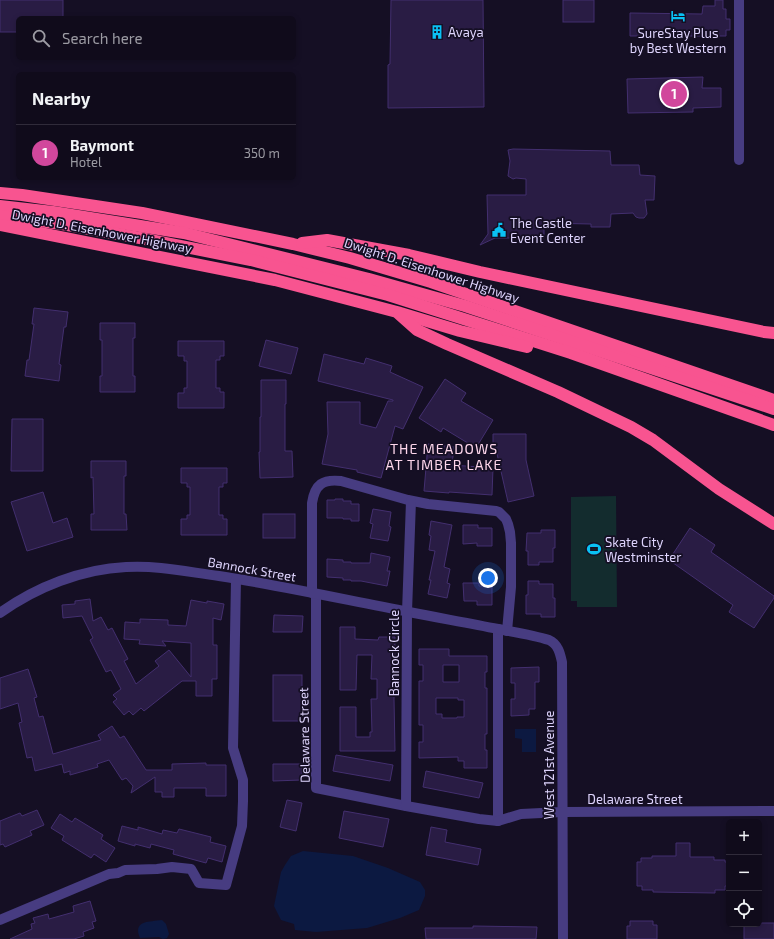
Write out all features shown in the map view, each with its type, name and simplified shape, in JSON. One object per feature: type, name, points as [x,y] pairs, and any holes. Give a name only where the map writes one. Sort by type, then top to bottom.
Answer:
[{"type":"highway","name":"Dwight D. Eisenhower Highway","points":[[0,193],[142,213],[293,244],[350,258],[431,282],[774,400]]},
{"type":"highway","points":[[0,206],[53,212],[184,234],[369,280],[466,306],[774,409]]},
{"type":"highway","points":[[0,216],[62,224],[251,260],[388,295],[571,353],[774,425]]},
{"type":"highway","name":"Dwight D. Eisenhower Highway","points":[[0,225],[275,280],[397,312],[460,331],[529,347],[774,432]]},
{"type":"highway","points":[[293,244],[327,240],[386,251],[774,333]]},
{"type":"highway","points":[[397,312],[417,330],[558,392],[631,427],[653,440],[719,489],[774,524]]},
{"type":"street","points":[[739,0],[739,160]]},
{"type":"street","points":[[314,593],[312,503],[313,496],[319,486],[326,481],[341,481],[411,501],[496,511],[504,516],[508,524],[511,544],[511,587],[502,630],[498,821]]},
{"type":"street","name":"Bannock Circle","points":[[406,806],[407,612],[411,501]]},
{"type":"street","name":"Bannock Street","points":[[0,613],[10,606],[54,583],[72,576],[97,570],[147,566],[162,567],[314,593],[502,630]]},
{"type":"street","points":[[0,920],[109,874],[118,873],[125,870],[172,867],[191,869],[199,883],[226,885],[242,826],[243,801],[243,780],[234,748],[236,579]]},
{"type":"street","name":"Delaware Street","points":[[314,593],[316,788],[406,806],[498,821],[521,814],[562,812],[774,811]]},
{"type":"street","name":"West 121st Avenue","points":[[502,630],[549,640],[556,645],[560,652],[562,662],[563,939]]},
{"type":"green space","name":"Skate City Westminster","points":[[616,496],[617,607],[577,607],[577,601],[571,601],[571,497]]},
{"type":"water","points":[[515,729],[536,729],[536,752],[522,752],[522,739],[515,738]]},
{"type":"water","points":[[303,851],[353,856],[388,868],[420,882],[425,890],[425,896],[419,910],[400,918],[367,928],[316,932],[295,930],[294,924],[281,920],[274,906],[281,872],[291,856]]},
{"type":"water","points":[[162,920],[166,924],[169,934],[167,938],[140,938],[138,928],[140,925]]},
{"type":"building","points":[[0,0],[63,0],[63,16],[16,16],[16,32],[0,32]]},
{"type":"building","name":"Avaya","points":[[391,0],[483,0],[484,107],[388,108]]},
{"type":"building","points":[[563,0],[594,0],[594,22],[563,22]]},
{"type":"building","name":"SureStay Plus by Best Western","points":[[715,0],[723,0],[723,9],[726,9],[726,19],[730,19],[730,30],[726,30],[726,36],[630,36],[630,13],[702,14],[703,6],[715,6]]},
{"type":"building","points":[[703,77],[702,88],[721,88],[721,107],[693,108],[693,112],[628,113],[627,79]]},
{"type":"building","points":[[508,150],[610,151],[611,165],[639,165],[640,175],[655,176],[654,200],[645,200],[647,214],[644,218],[636,217],[633,213],[611,214],[610,227],[591,227],[591,224],[544,223],[544,238],[495,238],[480,245],[488,234],[487,195],[526,195],[526,179],[513,179],[508,176],[510,161]]},
{"type":"building","points":[[34,308],[68,312],[66,327],[64,327],[59,364],[61,365],[59,381],[25,376],[27,360],[29,360],[34,324],[32,324]]},
{"type":"building","points":[[100,323],[135,323],[135,338],[133,338],[133,376],[135,376],[135,392],[100,392],[100,376],[102,376],[102,340],[100,340]]},
{"type":"building","points":[[266,340],[298,348],[291,374],[259,366]]},
{"type":"building","points":[[178,341],[224,341],[224,356],[220,356],[220,360],[216,360],[216,388],[220,388],[220,392],[224,392],[224,408],[178,408],[178,393],[184,393],[184,388],[187,388],[187,361],[184,361],[184,356],[178,356]]},
{"type":"building","points":[[324,354],[364,364],[366,358],[392,366],[390,372],[423,387],[403,429],[395,426],[381,478],[357,472],[357,470],[322,464],[328,434],[327,402],[360,402],[360,424],[376,428],[388,401],[393,401],[318,381]]},
{"type":"building","points":[[445,379],[466,393],[461,401],[493,420],[476,448],[443,428],[441,432],[419,418]]},
{"type":"building","points":[[261,380],[286,380],[285,451],[292,451],[293,477],[260,478],[259,452]]},
{"type":"building","points":[[12,419],[43,419],[43,471],[11,471]]},
{"type":"building","points":[[493,434],[526,434],[526,460],[534,496],[508,502],[495,445],[493,445]]},
{"type":"building","points":[[428,444],[454,447],[452,465],[493,468],[492,495],[424,491]]},
{"type":"building","points":[[91,461],[126,461],[126,476],[124,476],[124,514],[126,514],[127,530],[91,530],[91,514],[94,514]]},
{"type":"building","points":[[181,468],[227,468],[227,483],[223,483],[223,487],[219,487],[219,515],[223,515],[223,519],[227,519],[227,535],[181,535],[181,519],[187,519],[187,515],[190,515],[190,487],[187,487],[187,483],[181,483]]},
{"type":"building","points":[[43,492],[53,523],[67,518],[73,537],[27,551],[11,502]]},
{"type":"building","points":[[335,499],[351,501],[351,504],[359,504],[359,521],[351,521],[351,519],[343,518],[327,518],[327,500]]},
{"type":"building","points":[[373,509],[391,512],[389,526],[391,527],[388,541],[370,538],[373,524],[370,523]]},
{"type":"building","points":[[263,514],[295,514],[295,538],[263,538]]},
{"type":"building","points":[[431,521],[452,525],[444,567],[450,569],[447,583],[450,584],[447,598],[428,594],[431,580],[429,580],[435,551],[429,550]]},
{"type":"building","points":[[463,525],[478,525],[478,528],[492,528],[492,546],[477,546],[477,543],[463,544]]},
{"type":"building","points":[[690,528],[715,545],[711,552],[774,596],[754,628],[729,612],[733,605],[669,560]]},
{"type":"building","points":[[541,530],[555,530],[553,562],[539,562],[539,565],[528,565],[528,551],[526,551],[527,533],[541,533]]},
{"type":"building","points":[[371,553],[390,557],[387,571],[390,571],[387,586],[361,581],[343,580],[343,578],[327,577],[327,559],[343,560],[343,562],[351,563],[370,563]]},
{"type":"building","points":[[528,581],[539,581],[539,584],[553,584],[555,617],[541,617],[541,614],[526,614]]},
{"type":"building","points":[[463,583],[479,583],[479,586],[492,586],[492,605],[477,605],[477,601],[464,601]]},
{"type":"building","points":[[90,599],[93,621],[101,617],[108,630],[112,628],[128,659],[124,661],[136,684],[159,666],[155,661],[169,650],[191,677],[191,643],[162,641],[166,646],[139,644],[140,640],[124,639],[125,622],[140,623],[140,619],[168,620],[168,625],[186,626],[191,600],[224,604],[221,620],[213,618],[213,645],[217,645],[217,679],[212,679],[212,696],[196,696],[196,681],[182,681],[144,711],[141,708],[133,715],[129,711],[124,715],[113,702],[117,699],[113,695],[121,689],[111,670],[106,672],[90,640],[93,638],[82,616],[63,618],[62,605],[75,604],[75,601]]},
{"type":"building","points":[[274,615],[303,616],[302,632],[273,632]]},
{"type":"building","points":[[340,627],[355,627],[355,639],[378,640],[379,637],[395,637],[395,751],[340,751],[340,707],[356,707],[356,737],[370,737],[370,732],[372,732],[371,699],[377,699],[377,679],[371,679],[372,655],[357,655],[356,690],[340,690]]},
{"type":"building","points":[[419,649],[449,649],[449,656],[487,656],[485,688],[487,688],[487,734],[485,734],[485,750],[487,750],[487,768],[464,768],[464,761],[458,761],[458,757],[419,758],[419,742],[423,742],[423,725],[419,725],[419,681],[423,681],[423,665],[419,665]],"holes":[[[443,665],[459,665],[459,682],[443,682]],[[436,698],[458,698],[458,700],[464,700],[464,717],[442,718],[442,714],[436,714]]]},
{"type":"building","points":[[539,667],[539,682],[535,682],[535,709],[529,709],[529,715],[511,716],[511,699],[515,699],[515,683],[511,683],[511,668]]},
{"type":"building","points":[[28,669],[37,697],[34,698],[39,717],[43,716],[53,754],[101,740],[98,735],[112,726],[120,738],[124,736],[146,770],[172,770],[172,764],[206,763],[206,765],[226,765],[226,796],[206,796],[206,788],[174,788],[174,797],[162,797],[162,792],[155,792],[155,777],[131,793],[133,786],[126,778],[122,780],[109,760],[97,764],[98,767],[70,775],[70,771],[64,773],[62,764],[35,771],[32,757],[27,758],[19,723],[22,722],[18,703],[0,709],[0,678]]},
{"type":"building","points":[[273,675],[302,675],[302,721],[273,721]]},
{"type":"building","points":[[336,755],[393,765],[390,781],[333,771]]},
{"type":"building","points":[[273,764],[302,764],[302,780],[273,781]]},
{"type":"building","points":[[426,771],[483,783],[479,798],[423,787]]},
{"type":"building","points":[[287,800],[302,803],[296,831],[280,827]]},
{"type":"building","points":[[37,810],[44,825],[30,831],[32,835],[5,847],[3,844],[0,845],[0,821],[20,813],[22,816]]},
{"type":"building","points":[[344,811],[389,819],[383,847],[339,838]]},
{"type":"building","points":[[60,814],[72,822],[75,818],[103,835],[101,839],[115,848],[106,862],[94,854],[91,858],[62,840],[64,836],[51,828]]},
{"type":"building","points":[[122,826],[138,830],[138,827],[162,834],[163,830],[177,833],[179,829],[211,837],[210,842],[226,846],[222,862],[208,858],[206,863],[173,854],[174,850],[151,844],[150,848],[135,844],[135,846],[118,841]]},
{"type":"building","points":[[431,827],[447,830],[445,842],[481,849],[478,865],[426,855]]},
{"type":"building","points":[[676,843],[690,843],[690,857],[714,857],[714,860],[725,860],[725,890],[715,890],[715,893],[653,892],[653,890],[642,890],[642,886],[637,886],[637,862],[641,862],[641,858],[652,858],[652,856],[676,856]]},
{"type":"building","points":[[90,901],[96,921],[92,922],[94,928],[83,932],[84,936],[74,939],[10,939],[32,929],[31,924],[35,923],[33,918],[48,914],[49,919],[74,912],[73,906]]},
{"type":"building","points":[[630,921],[653,921],[653,925],[657,925],[657,939],[627,939],[627,926],[630,926]]},
{"type":"building","points":[[762,923],[774,923],[774,939],[744,939],[744,927],[762,927]]},
{"type":"building","points":[[473,926],[537,927],[536,939],[426,939],[425,928],[473,928]]},
{"type":"place","name":"SureStay Plus by Best Western","points":[[678,16]]},
{"type":"place","name":"Avaya","points":[[437,32]]},
{"type":"place","name":"Baymont","points":[[674,94]]},
{"type":"place","name":"The Castle Event Center","points":[[499,230]]},
{"type":"place","name":"Skate City Westminster","points":[[594,549]]},
{"type":"district","name":"THE MEADOWS AT TIMBER LAKE","points":[[444,458]]}]
